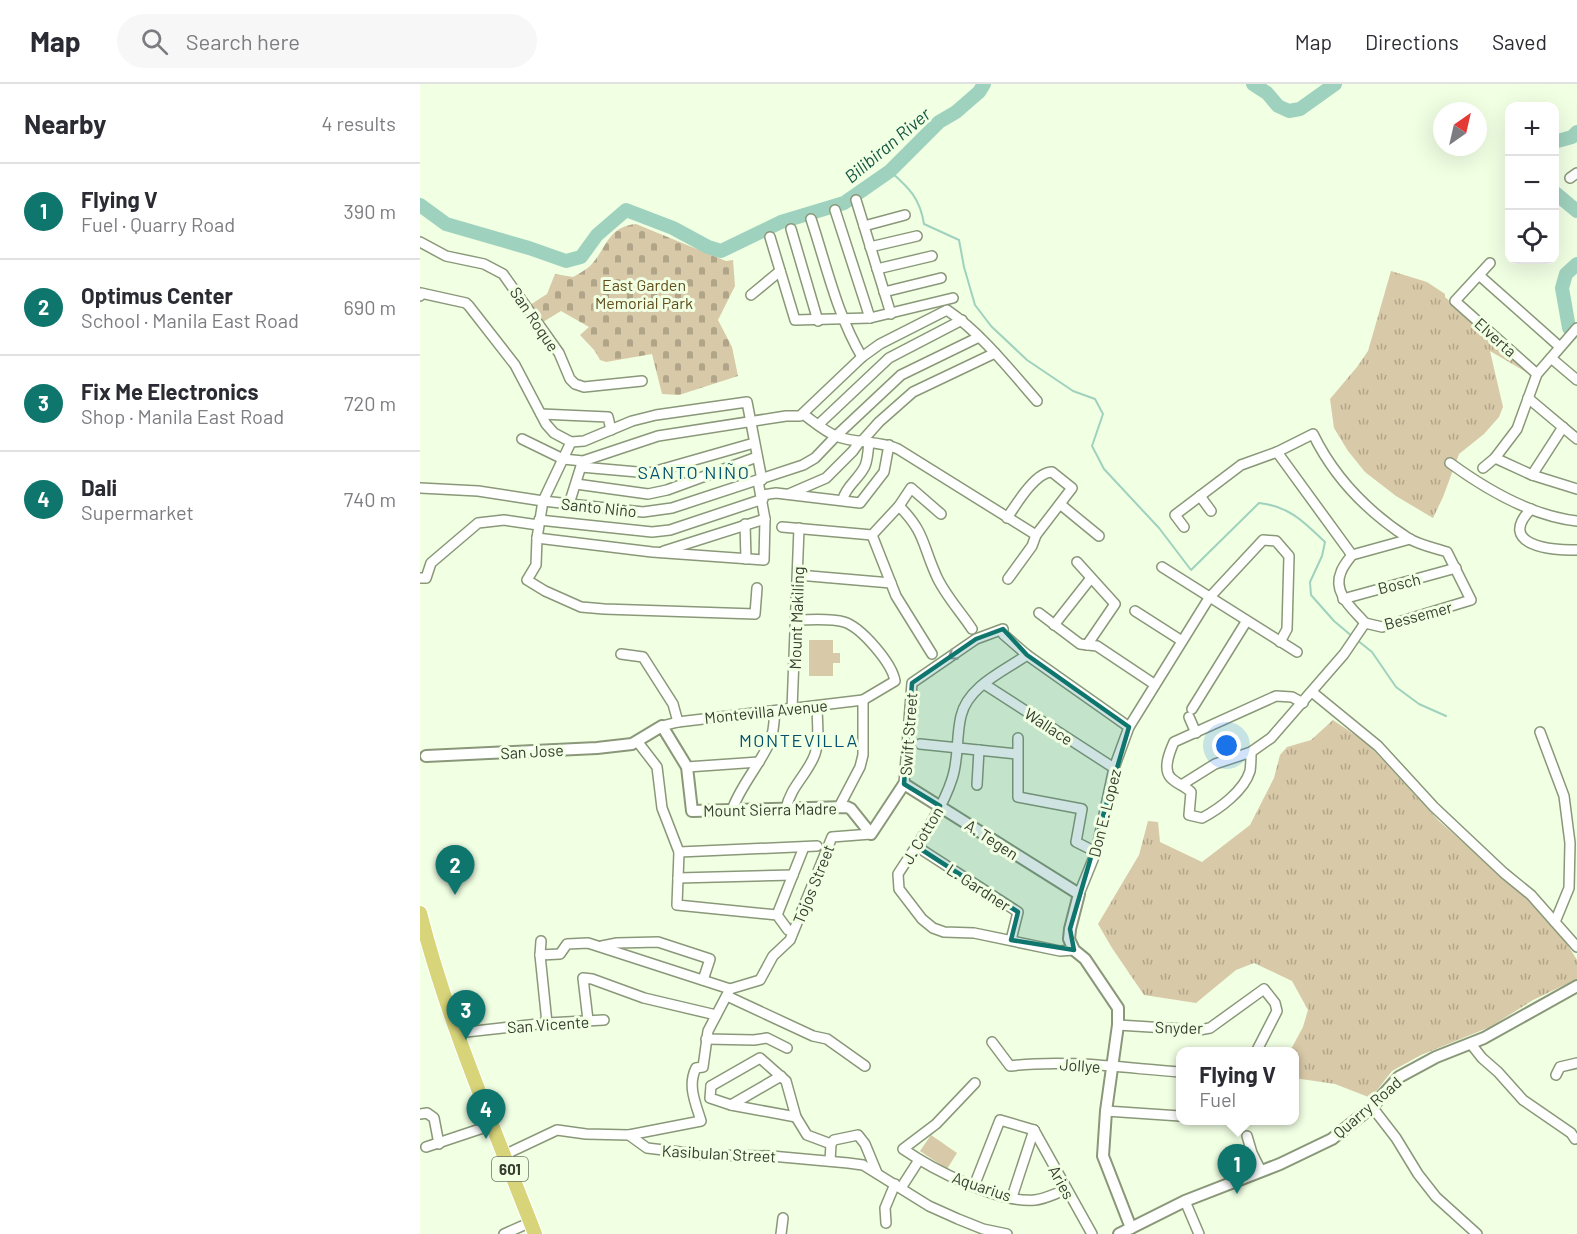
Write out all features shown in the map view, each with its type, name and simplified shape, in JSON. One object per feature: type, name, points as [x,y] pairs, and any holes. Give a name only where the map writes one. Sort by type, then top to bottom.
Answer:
[{"type":"main road","name":"601","points":[[420,913],[431,957],[457,1033],[533,1228]]},
{"type":"street","points":[[856,200],[891,314]]},
{"type":"street","points":[[835,210],[870,318]]},
{"type":"street","points":[[864,226],[905,215]]},
{"type":"street","points":[[811,219],[852,341],[862,357]]},
{"type":"street","points":[[791,229],[818,321]]},
{"type":"street","points":[[870,247],[917,236]]},
{"type":"street","points":[[770,237],[795,320],[870,318],[953,298]]},
{"type":"street","name":"San Roque","points":[[420,242],[437,252],[484,264],[503,274],[559,353],[570,379],[575,384],[584,387],[642,381]]},
{"type":"street","points":[[877,269],[932,256]]},
{"type":"street","points":[[1490,263],[1480,276],[1560,347]]},
{"type":"street","points":[[751,295],[780,271]]},
{"type":"street","name":"Elverta","points":[[1480,276],[1455,301],[1537,374]]},
{"type":"street","points":[[884,292],[941,278]]},
{"type":"street","points":[[420,296],[421,292],[466,303],[514,364],[546,424],[554,433],[571,442],[584,441],[632,421],[657,415],[747,402],[765,519],[764,561],[661,553],[537,538]]},
{"type":"street","points":[[582,464],[658,436],[786,416],[800,416],[862,357],[880,344],[947,310],[962,320],[995,353],[1037,400]]},
{"type":"street","points":[[818,424],[889,358],[962,320]]},
{"type":"street","points":[[1483,468],[1495,458],[1517,429],[1537,374],[1577,328]]},
{"type":"street","name":"Santo Niño","points":[[420,488],[478,491],[643,512],[672,508],[803,465],[815,458],[901,375],[979,337]]},
{"type":"street","points":[[788,494],[826,478],[864,442],[879,422],[913,392],[995,353]]},
{"type":"street","points":[[1551,358],[1577,380]]},
{"type":"street","points":[[1528,398],[1577,439]]},
{"type":"street","points":[[541,414],[608,417],[611,430]]},
{"type":"street","points":[[803,414],[836,436],[889,445],[1036,535]]},
{"type":"street","points":[[1532,475],[1563,427]]},
{"type":"street","points":[[1184,527],[1174,515],[1241,465],[1277,452],[1313,434],[1322,452],[1360,502],[1410,539],[1447,552],[1456,568]]},
{"type":"street","points":[[522,439],[563,459],[582,464],[649,473],[754,443]]},
{"type":"street","points":[[571,442],[543,501],[537,538],[536,565],[527,580],[580,607],[755,614],[757,588]]},
{"type":"street","points":[[843,500],[844,493],[864,468],[868,455],[864,442]]},
{"type":"street","points":[[420,578],[426,578],[431,563],[478,523],[504,520],[652,532],[670,530],[762,497],[788,494],[860,503],[884,472],[889,445]]},
{"type":"street","points":[[1277,452],[1352,555]]},
{"type":"street","points":[[576,484],[648,494],[667,490],[757,458]]},
{"type":"street","points":[[1495,458],[1532,475],[1577,489]]},
{"type":"street","points":[[1450,463],[1483,486],[1531,509],[1558,519],[1577,522]]},
{"type":"street","points":[[569,504],[582,464]]},
{"type":"street","points":[[1006,518],[1031,484],[1043,473],[1052,472],[1072,488],[1036,535],[1032,546],[1008,579]]},
{"type":"street","points":[[872,535],[899,507],[911,488],[941,514]]},
{"type":"street","points":[[1200,496],[1211,511]]},
{"type":"street","points":[[1060,504],[1099,536]]},
{"type":"street","points":[[899,507],[920,532],[936,576],[972,629]]},
{"type":"street","points":[[1531,509],[1521,523],[1519,532],[1523,538],[1540,547],[1577,550]]},
{"type":"street","points":[[661,553],[765,519]]},
{"type":"street","points":[[745,524],[746,559]]},
{"type":"street","points":[[782,526],[872,535]]},
{"type":"street","name":"Mount Makiling","points":[[792,709],[799,528]]},
{"type":"street","points":[[872,535],[896,596],[932,654]]},
{"type":"street","points":[[1183,783],[1215,764],[1251,752],[1271,738],[1344,654],[1365,623],[1343,598],[1339,589],[1340,572],[1352,555],[1410,539]]},
{"type":"street","name":"Don E. Lopez","points":[[1074,950],[1069,939],[1070,929],[1079,894],[1096,852],[1114,768],[1129,727],[1209,598],[1263,540],[1276,541],[1289,556],[1287,629],[1280,642]]},
{"type":"street","points":[[1077,562],[1114,604],[1087,645]]},
{"type":"street","points":[[1162,567],[1296,652]]},
{"type":"street","name":"Bosch","points":[[1343,598],[1456,568]]},
{"type":"street","name":"Bessemer","points":[[1365,623],[1382,627],[1471,600],[1456,568]]},
{"type":"street","points":[[798,575],[891,583]]},
{"type":"street","points":[[1054,625],[1091,578]]},
{"type":"street","points":[[1135,611],[1182,640]]},
{"type":"street","points":[[1039,613],[1080,644],[1097,646],[1154,684]]},
{"type":"street","name":"Montevilla Avenue","points":[[637,741],[662,726],[678,722],[863,700],[895,681],[894,674],[873,644],[855,628],[843,622],[796,620]]},
{"type":"street","points":[[1196,733],[1190,713],[1246,622]]},
{"type":"street","name":"Swift Street","points":[[904,784],[912,682],[976,639],[1003,628],[1003,634],[1027,656]]},
{"type":"street","points":[[621,654],[644,657],[673,704],[678,722]]},
{"type":"street","points":[[1027,656],[1129,727]]},
{"type":"street","name":"J. Cotton","points":[[1027,656],[973,692],[965,703],[961,716],[953,779],[940,806],[898,874],[897,881],[899,889],[922,919],[933,928],[944,932],[974,933],[1060,951],[1074,950]]},
{"type":"street","name":"Wallace","points":[[984,684],[1114,768]]},
{"type":"street","points":[[1312,692],[1378,746],[1434,807],[1504,873],[1531,895],[1577,947]]},
{"type":"street","points":[[1251,752],[1250,772],[1222,807],[1203,818],[1189,814],[1191,792],[1183,783],[1173,780],[1169,775],[1168,756],[1174,742],[1276,696],[1292,698],[1303,703]]},
{"type":"street","points":[[839,807],[860,767],[863,700]]},
{"type":"street","points":[[786,809],[788,797],[814,755],[817,744],[817,706]]},
{"type":"street","points":[[732,810],[737,795],[772,737],[775,711]]},
{"type":"street","points":[[662,726],[687,767],[759,762]]},
{"type":"street","points":[[1540,732],[1564,796],[1570,843],[1569,888],[1555,922]]},
{"type":"street","points":[[1018,738],[1018,797],[1082,809],[1076,842],[1096,852]]},
{"type":"street","points":[[637,741],[657,767],[662,808],[679,852],[677,905],[777,915],[788,930]]},
{"type":"street","name":"San Jose","points":[[426,756],[597,748],[632,744],[637,741]]},
{"type":"street","points":[[920,744],[1017,754]]},
{"type":"street","points":[[977,786],[979,750]]},
{"type":"street","name":"Mount Sierra Madre","points":[[687,767],[692,810],[839,807],[851,809],[872,834]]},
{"type":"street","points":[[872,834],[904,784]]},
{"type":"street","name":"A. Tegen","points":[[904,784],[1079,894]]},
{"type":"street","name":"Tojos Street","points":[[728,992],[760,980],[773,956],[790,940],[832,837],[872,834]]},
{"type":"street","points":[[679,852],[817,846]]},
{"type":"street","name":"L. Gardner","points":[[916,846],[1018,912],[1011,940]]},
{"type":"street","points":[[777,915],[804,847]]},
{"type":"street","points":[[678,878],[793,875]]},
{"type":"street","points":[[541,941],[540,955],[547,1023]]},
{"type":"street","points":[[600,946],[617,943],[658,942],[710,960],[703,980]]},
{"type":"street","points":[[540,955],[560,954],[567,944],[588,943],[703,980],[813,1035],[827,1039],[866,1066]]},
{"type":"street","points":[[1074,950],[1085,960],[1118,1008],[1113,1068],[1106,1111],[1104,1156],[1131,1227]]},
{"type":"street","points":[[588,1020],[583,978],[592,979],[644,998],[716,1015]]},
{"type":"street","name":"Quarry Road","points":[[1119,1234],[1185,1201],[1261,1171],[1332,1139],[1372,1107],[1399,1077],[1436,1057],[1471,1044],[1577,986]]},
{"type":"street","name":"Snyder","points":[[1118,1025],[1210,1029],[1264,989],[1275,1003],[1277,1011],[1259,1047]]},
{"type":"street","points":[[629,1135],[701,1122],[692,1089],[692,1076],[696,1068],[703,1067],[708,1030],[728,992]]},
{"type":"street","name":"San Vicente","points":[[457,1033],[547,1023],[604,1020]]},
{"type":"street","points":[[706,1039],[767,1038],[787,1048]]},
{"type":"street","name":"Jollye","points":[[992,1042],[1010,1066],[1057,1063],[1176,1072]]},
{"type":"street","points":[[1471,1044],[1523,1100],[1554,1120],[1575,1139]]},
{"type":"street","points":[[711,1086],[760,1058],[786,1081],[796,1117],[807,1135],[831,1144]]},
{"type":"street","points":[[1556,1075],[1560,1067],[1577,1063]]},
{"type":"street","points":[[692,1076],[711,1086]]},
{"type":"street","points":[[731,1105],[781,1076]]},
{"type":"street","name":"Aquarius","points":[[975,1083],[936,1124],[903,1149],[919,1160],[974,1186],[1011,1197],[1036,1200],[1066,1190]]},
{"type":"street","points":[[711,1086],[710,1098],[731,1105],[796,1117]]},
{"type":"street","points":[[1372,1107],[1436,1197],[1478,1234]]},
{"type":"street","points":[[1106,1111],[1176,1116]]},
{"type":"street","points":[[420,1114],[428,1113],[434,1118],[440,1144]]},
{"type":"street","points":[[974,1186],[1000,1120],[1034,1130],[1011,1197]]},
{"type":"street","points":[[426,1148],[492,1125]]},
{"type":"street","name":"Kasibulan Street","points":[[504,1155],[557,1130],[586,1134],[629,1135],[647,1148],[705,1155],[771,1156],[863,1165],[930,1206],[983,1229],[1007,1234]]},
{"type":"street","name":"Aries","points":[[1034,1130],[1092,1234]]},
{"type":"street","points":[[830,1161],[831,1144],[834,1140],[858,1135],[877,1173]]},
{"type":"street","points":[[1247,1136],[1261,1171]]},
{"type":"street","points":[[886,1223],[885,1208],[898,1186],[919,1160]]},
{"type":"street","points":[[1185,1201],[1199,1234]]},
{"type":"street","points":[[781,1234],[783,1218]]},
{"type":"street","points":[[504,1234],[533,1228]]},
{"type":"highlighted area","points":[[1003,629],[1027,655],[1129,727],[1070,929],[1074,950],[1011,940],[1018,912],[916,846],[940,806],[904,784],[912,683],[976,639]]},
{"type":"green space","name":"East Garden Memorial Park","points":[[636,224],[726,261],[733,260],[735,286],[718,320],[732,347],[738,376],[679,395],[662,394],[652,354],[606,362],[600,360],[580,335],[589,327],[561,311],[543,322],[530,305],[547,294],[555,274],[573,277],[583,271],[595,260],[613,234],[626,226]]},
{"type":"green space","points":[[1391,271],[1427,282],[1445,294],[1445,297],[1531,375],[1490,351],[1503,407],[1499,417],[1484,434],[1459,454],[1433,518],[1396,496],[1365,472],[1348,451],[1334,428],[1330,399],[1368,351]]},
{"type":"green space","points":[[809,640],[833,640],[833,653],[840,653],[840,663],[833,663],[833,676],[809,676]]},
{"type":"green space","points":[[1333,720],[1367,743],[1439,821],[1515,888],[1531,899],[1577,960],[1577,979],[1533,1000],[1490,1027],[1421,1055],[1392,1071],[1371,1098],[1335,1084],[1299,1079],[1299,1047],[1292,1047],[1303,1027],[1308,1010],[1292,981],[1254,963],[1236,970],[1196,1003],[1144,995],[1098,924],[1139,855],[1148,821],[1158,822],[1160,842],[1202,862],[1250,825],[1274,778],[1280,755],[1287,747],[1311,740]]},
{"type":"green space","points":[[931,1135],[957,1153],[947,1169],[920,1151]]},
{"type":"waterway","name":"Bilibiran River","points":[[420,205],[446,224],[566,261],[581,257],[597,235],[626,210],[673,228],[708,247],[721,251],[781,222],[844,203],[890,171],[939,122],[956,112],[979,92],[984,84]]},
{"type":"waterway","name":"Bilibiran River","points":[[1253,84],[1267,93],[1278,106],[1289,111],[1300,109],[1335,84]]},
{"type":"waterway","name":"Bilibiran River","points":[[1559,141],[1572,137],[1577,132]]},
{"type":"waterway","points":[[890,171],[913,194],[920,207],[924,224],[959,240],[975,305],[991,326],[1027,360],[1073,391],[1095,399],[1103,414],[1092,446],[1104,469],[1159,528],[1191,570],[1259,503],[1288,511],[1325,542],[1322,556],[1310,582],[1311,595],[1334,621],[1353,637]]},
{"type":"waterway","name":"Bilibiran River","points":[[1559,196],[1577,211]]},
{"type":"waterway","name":"Bilibiran River","points":[[1569,328],[1562,288],[1566,274],[1577,264]]},
{"type":"waterway","points":[[1357,640],[1372,652],[1396,687],[1419,704],[1446,716]]},
{"type":"place","name":"Optimus Center","points":[[455,895]]},
{"type":"place","name":"Fix Me Electronics","points":[[466,1040]]},
{"type":"place","name":"Dali","points":[[486,1139]]},
{"type":"place","name":"Flying V","points":[[1237,1194]]},
{"type":"district","name":"SANTO NIÑO","points":[[694,472]]},
{"type":"district","name":"MONTEVILLA","points":[[799,740]]}]
